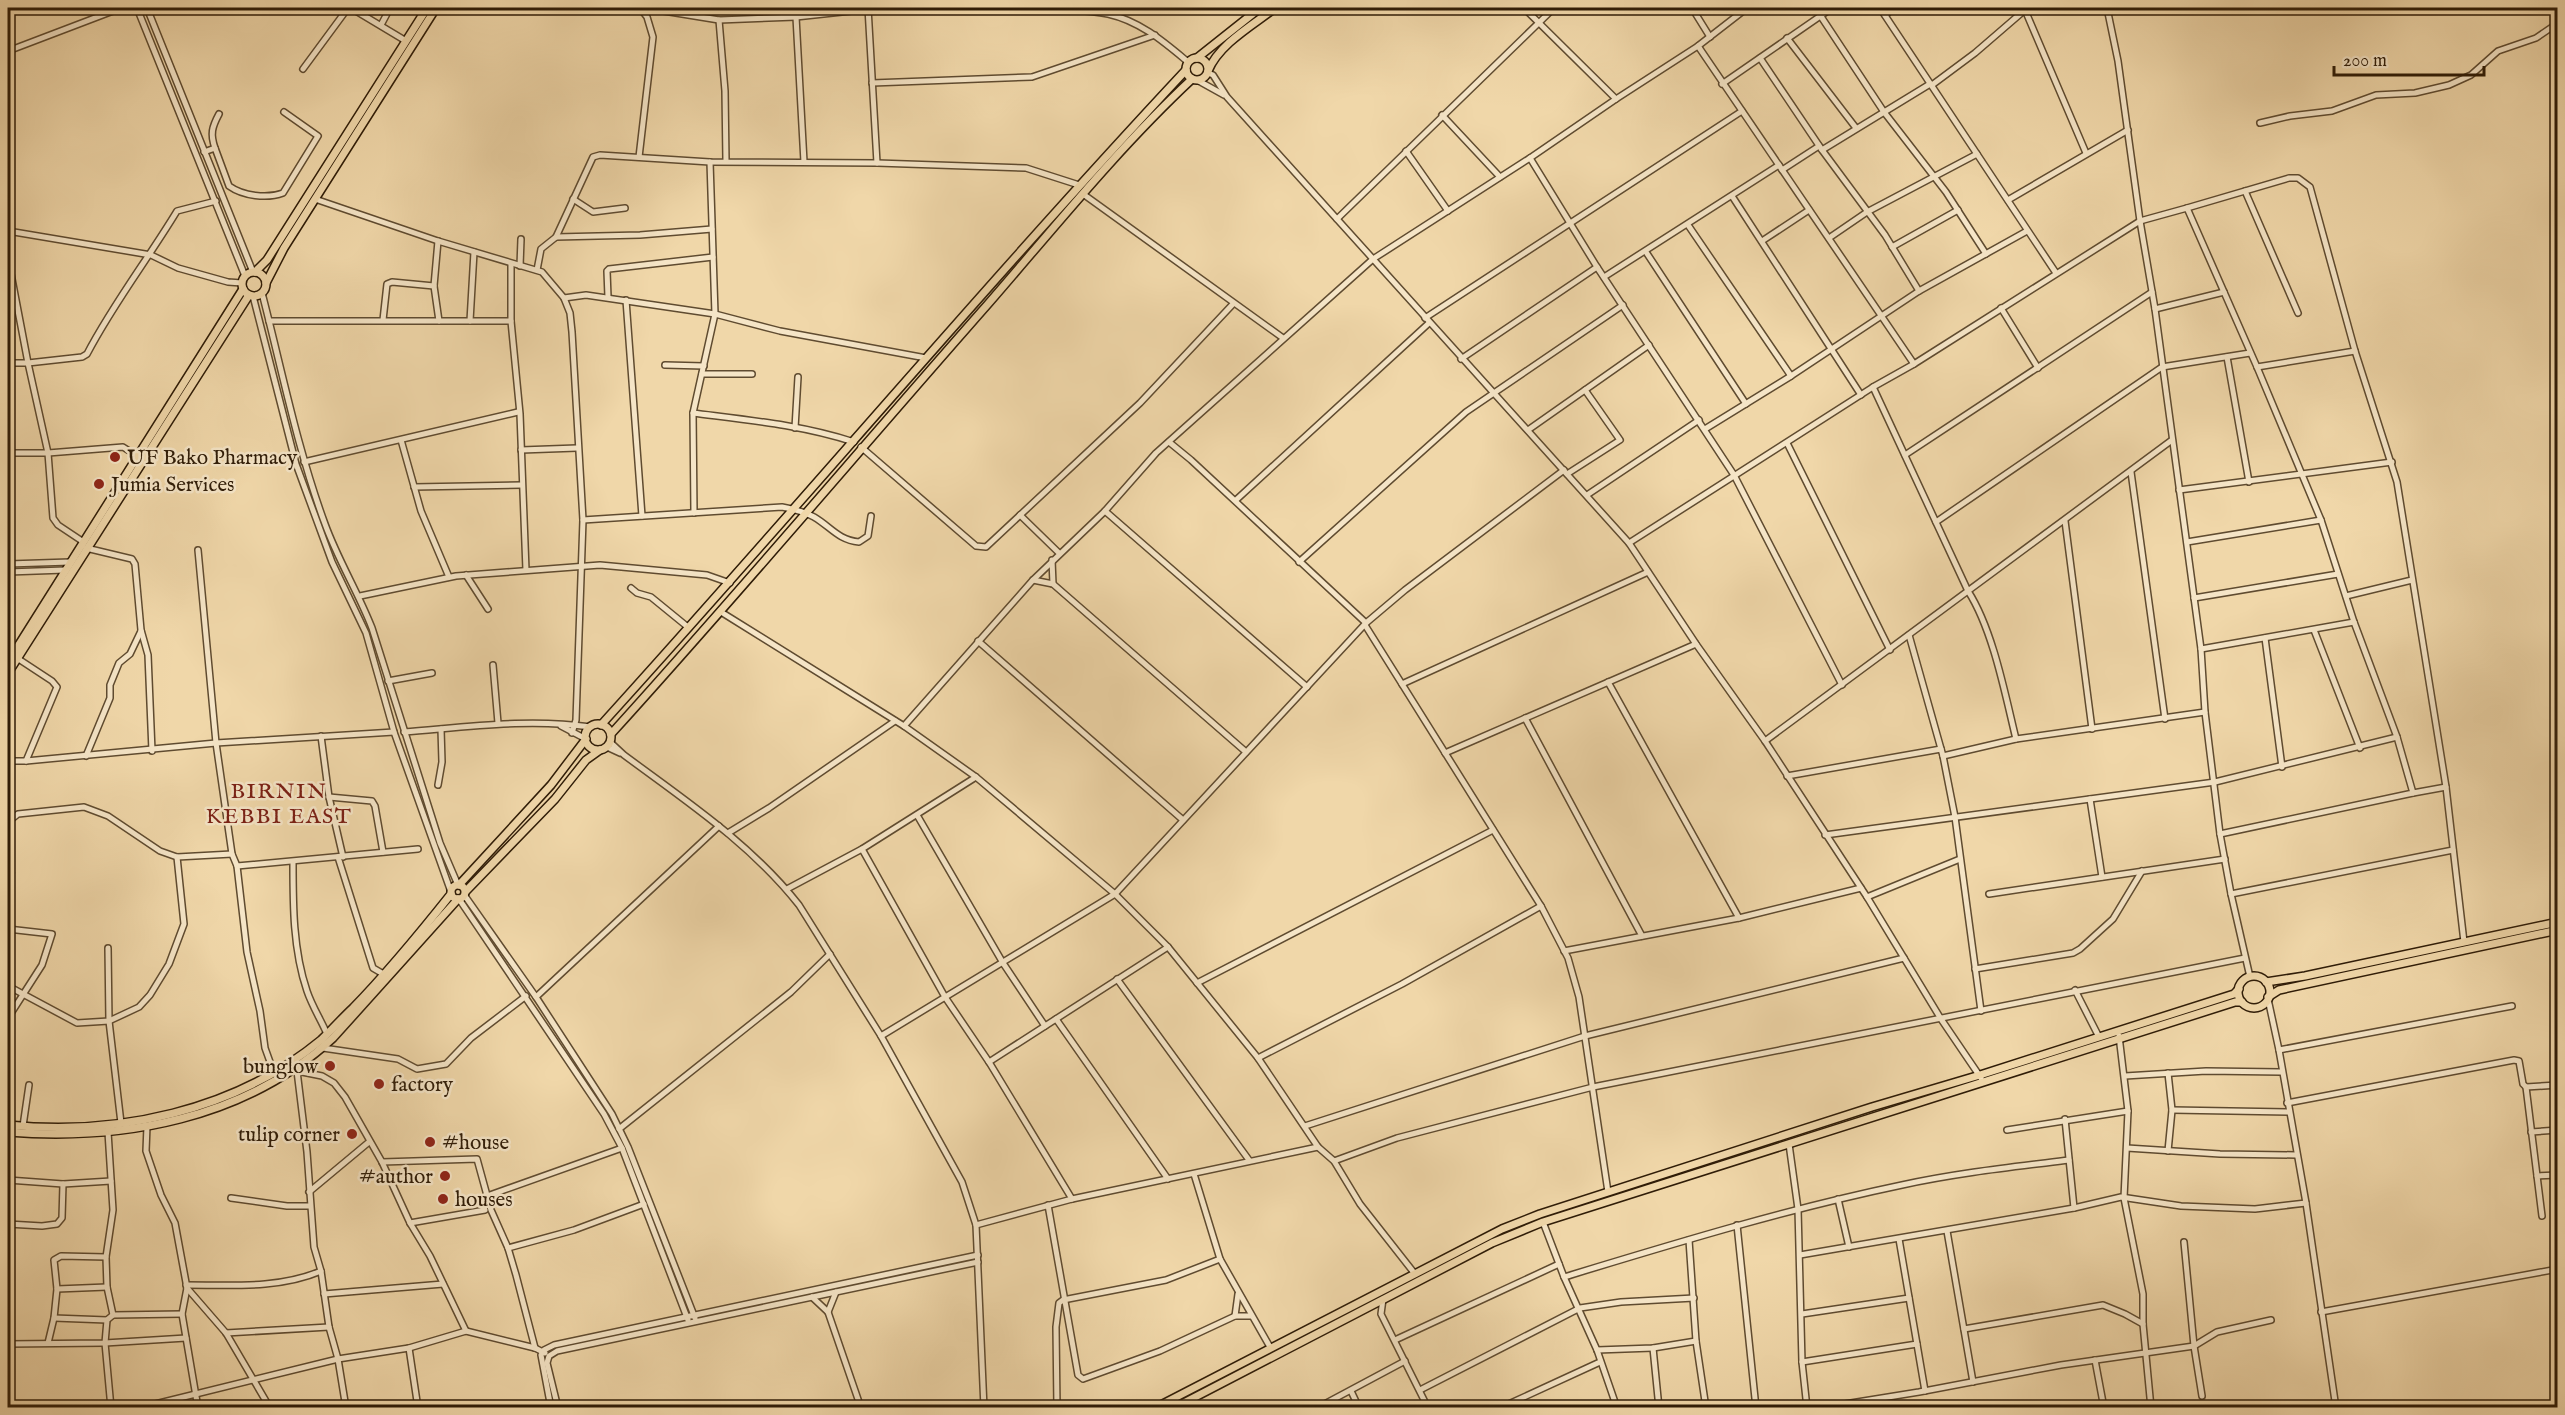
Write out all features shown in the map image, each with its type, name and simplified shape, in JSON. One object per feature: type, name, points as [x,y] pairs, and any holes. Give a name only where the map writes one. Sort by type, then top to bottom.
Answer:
[{"type":"main road","points":[[8,673],[136,456],[248,278],[267,260],[427,8]]},
{"type":"main road","points":[[251,295],[262,293],[276,261],[436,8]]},
{"type":"main road","points":[[8,1125],[72,1128],[121,1123],[200,1106],[236,1092],[274,1073],[327,1034],[385,975],[451,893],[453,887],[458,885],[551,785],[585,739],[587,731],[601,724],[730,583],[1079,185],[1186,70],[1188,62],[1197,58],[1260,8]]},
{"type":"main road","points":[[8,1132],[72,1135],[108,1132],[147,1126],[215,1109],[296,1069],[323,1048],[366,1005],[462,896],[555,799],[586,760],[607,743],[861,447],[1083,194],[1195,80],[1208,72],[1215,58],[1232,41],[1275,8]]},
{"type":"main road","points":[[1197,58],[1206,62],[1208,72]]},
{"type":"main road","points":[[1186,70],[1195,80]]},
{"type":"main road","points":[[248,278],[264,277],[266,284]]},
{"type":"main road","points":[[8,662],[64,570],[84,544],[251,295],[248,278]]},
{"type":"main road","points":[[601,724],[607,728],[607,743]]},
{"type":"main road","points":[[585,739],[591,748],[607,743]]},
{"type":"main road","points":[[458,885],[462,896]]},
{"type":"main road","points":[[451,893],[462,896]]},
{"type":"main road","points":[[2266,982],[2558,922]]},
{"type":"main road","points":[[2268,998],[2279,990],[2558,930]]},
{"type":"main road","points":[[2250,977],[2259,977],[2266,982],[2270,990],[2268,998],[2264,1006],[2248,1007],[2238,996],[2241,982],[2250,977]]},
{"type":"main road","points":[[1174,1407],[1492,1243],[1599,1199],[1608,1192],[2116,1032],[2234,994],[2239,989]]},
{"type":"main road","points":[[1155,1407],[1502,1229],[1789,1144],[2235,1002],[2242,1002]]},
{"type":"main road","points":[[1302,1331],[1306,1338]]},
{"type":"street","points":[[8,51],[121,8]]},
{"type":"street","points":[[137,8],[248,278]]},
{"type":"street","points":[[147,8],[205,151],[248,278]]},
{"type":"street","points":[[303,69],[350,8],[406,41]]},
{"type":"street","points":[[381,25],[390,8]]},
{"type":"street","points":[[639,157],[653,37],[647,17],[640,8]]},
{"type":"street","points":[[645,8],[719,20],[796,17],[879,8]]},
{"type":"street","points":[[868,8],[877,163]]},
{"type":"street","points":[[1046,8],[1108,14],[1133,23],[1155,35],[1188,62]]},
{"type":"street","points":[[1524,8],[1616,99]]},
{"type":"street","points":[[1337,219],[1554,8]]},
{"type":"street","points":[[1692,8],[1710,37]]},
{"type":"street","points":[[904,726],[1033,580],[1105,511],[1156,453],[1373,260],[1698,46],[1748,8]]},
{"type":"street","points":[[1722,84],[1832,8]]},
{"type":"street","points":[[1880,8],[2056,273]]},
{"type":"street","points":[[1885,15],[1894,8]]},
{"type":"street","points":[[1604,277],[1781,167],[1820,148],[1931,85],[1975,53],[2027,8],[2086,153]]},
{"type":"street","points":[[2107,8],[2118,61],[2187,542],[2201,649],[2205,712],[2220,834],[2250,977]]},
{"type":"street","points":[[1820,15],[1884,112],[1958,210],[1986,254]]},
{"type":"street","points":[[796,17],[804,162]]},
{"type":"street","points":[[719,20],[726,161]]},
{"type":"street","points":[[2260,123],[2290,116],[2332,111],[2376,95],[2415,93],[2449,85],[2471,75],[2498,51],[2536,38],[2558,23]]},
{"type":"street","points":[[872,83],[1032,77],[1155,35]]},
{"type":"street","points":[[1787,38],[1856,128]]},
{"type":"street","points":[[1698,46],[1914,364]]},
{"type":"street","points":[[1760,57],[1820,148],[1892,247],[1919,291]]},
{"type":"street","points":[[1208,72],[1213,75],[1227,97],[1427,321],[1629,543],[1696,644],[1765,741],[1867,897],[1983,1083]]},
{"type":"street","points":[[1195,80],[1227,97]]},
{"type":"street","points":[[1236,500],[1427,321],[1570,222],[1742,111]]},
{"type":"street","points":[[219,114],[212,127],[211,137],[229,186],[234,190],[265,196],[284,193],[318,136],[285,112]]},
{"type":"street","points":[[1442,115],[1500,177]]},
{"type":"street","points":[[2008,200],[2128,130]]},
{"type":"street","points":[[196,154],[214,148]]},
{"type":"street","points":[[1407,151],[1449,211]]},
{"type":"street","points":[[1829,238],[1867,212],[1977,154]]},
{"type":"street","points":[[537,270],[541,249],[556,237],[593,157],[600,155],[710,162],[877,163],[1026,168],[1079,185]]},
{"type":"street","points":[[1530,158],[1604,277],[1734,475],[1842,685]]},
{"type":"street","points":[[694,513],[693,413],[715,314],[710,162]]},
{"type":"street","points":[[1629,543],[1873,387],[1914,364],[2140,221],[2289,178],[2298,178],[2310,186],[2355,351],[2397,482],[2446,787],[2464,942]]},
{"type":"street","points":[[2245,191],[2298,314]]},
{"type":"street","points":[[1083,194],[1283,338]]},
{"type":"street","points":[[1732,196],[1861,395]]},
{"type":"street","points":[[315,199],[438,241],[537,270],[547,275],[564,298],[570,314],[582,520],[575,724],[572,733]]},
{"type":"street","points":[[573,199],[593,212],[625,208]]},
{"type":"street","points":[[8,363],[82,357],[87,354],[108,313],[151,255],[177,211],[216,201]]},
{"type":"street","points":[[2187,208],[2321,520],[2354,622],[2397,736],[2413,793]]},
{"type":"street","points":[[1761,241],[1809,210]]},
{"type":"street","points":[[1892,247],[1958,210]]},
{"type":"street","points":[[1688,225],[1791,376]]},
{"type":"street","points":[[556,237],[640,235],[712,229]]},
{"type":"street","points":[[8,231],[151,255],[178,268],[228,282],[248,278]]},
{"type":"street","points":[[1705,429],[1791,376],[1919,291],[2027,231]]},
{"type":"street","points":[[520,266],[521,238]]},
{"type":"street","points":[[438,241],[435,286],[439,321]]},
{"type":"street","points":[[470,321],[474,252]]},
{"type":"street","points":[[1646,252],[1746,404]]},
{"type":"street","points":[[608,297],[607,271],[609,269],[713,257]]},
{"type":"street","points":[[8,258],[27,363],[48,453],[53,518],[58,525],[84,544],[132,559],[136,570],[141,630],[148,655],[152,751]]},
{"type":"street","points":[[512,264],[511,321],[520,414],[526,570]]},
{"type":"street","points":[[1461,359],[1598,267]]},
{"type":"street","points":[[383,320],[387,284],[392,282],[435,286]]},
{"type":"street","points":[[1905,455],[2152,292]]},
{"type":"street","points":[[2155,309],[2224,292]]},
{"type":"street","points":[[262,293],[304,462],[338,557],[360,596],[440,843],[458,885]]},
{"type":"street","points":[[251,295],[296,464],[332,562],[366,633],[394,732],[451,893]]},
{"type":"street","points":[[564,298],[586,295],[608,297],[715,314],[780,331],[926,358]]},
{"type":"street","points":[[626,300],[642,516]]},
{"type":"street","points":[[861,447],[976,546],[986,547],[1140,403],[1233,304]]},
{"type":"street","points":[[1299,562],[1467,412],[1623,305]]},
{"type":"street","points":[[2001,308],[2038,368]]},
{"type":"street","points":[[269,321],[511,321]]},
{"type":"street","points":[[1528,430],[1649,345]]},
{"type":"street","points":[[2257,367],[2355,351]]},
{"type":"street","points":[[1936,522],[2162,367],[2250,353]]},
{"type":"street","points":[[2227,357],[2249,482]]},
{"type":"street","points":[[666,365],[704,366]]},
{"type":"street","points":[[702,374],[752,374]]},
{"type":"street","points":[[795,428],[798,377]]},
{"type":"street","points":[[1873,387],[1981,616],[2002,681],[2016,739]]},
{"type":"street","points":[[881,1036],[1115,894],[1365,624],[1405,590],[1565,472],[1620,440],[1585,390]]},
{"type":"street","points":[[277,394],[285,392]]},
{"type":"street","points":[[304,462],[518,412]]},
{"type":"street","points":[[693,413],[795,428],[854,442]]},
{"type":"street","points":[[1587,495],[1699,420]]},
{"type":"street","points":[[401,440],[429,531],[449,578]]},
{"type":"street","points":[[1765,741],[2172,440]]},
{"type":"street","points":[[1169,442],[1236,500],[1365,624],[1540,906],[1564,951],[1579,997],[1608,1192]]},
{"type":"street","points":[[1787,442],[1890,650]]},
{"type":"street","points":[[8,453],[48,453],[123,447],[136,456]]},
{"type":"street","points":[[521,450],[577,448]]},
{"type":"street","points":[[2179,490],[2392,462]]},
{"type":"street","points":[[2131,472],[2165,719]]},
{"type":"street","points":[[414,487],[522,484]]},
{"type":"street","points":[[582,520],[782,507],[814,517],[836,535],[847,541],[859,542],[868,536],[871,516]]},
{"type":"street","points":[[1105,511],[1307,687]]},
{"type":"street","points":[[1020,515],[1059,553]]},
{"type":"street","points":[[2187,542],[2321,520]]},
{"type":"street","points":[[2065,521],[2092,729]]},
{"type":"street","points":[[198,550],[216,743],[232,854],[237,866],[246,952],[261,1011],[265,1048],[274,1073]]},
{"type":"street","points":[[1052,560],[1053,584]]},
{"type":"street","points":[[8,564],[70,562]]},
{"type":"street","points":[[360,596],[466,575],[600,565],[708,575],[730,583]]},
{"type":"street","points":[[8,572],[64,570]]},
{"type":"street","points":[[1402,684],[1648,572]]},
{"type":"street","points":[[2194,598],[2338,574]]},
{"type":"street","points":[[466,575],[488,609]]},
{"type":"street","points":[[1033,580],[1053,584],[1246,752]]},
{"type":"street","points":[[2346,596],[2412,580]]},
{"type":"street","points":[[631,588],[637,593],[651,597],[689,628]]},
{"type":"street","points":[[721,612],[904,726],[976,777],[1115,894],[1168,947],[1258,1058],[1318,1147],[1334,1161],[1360,1204],[1415,1274]]},
{"type":"street","points":[[2201,649],[2354,622]]},
{"type":"street","points":[[86,756],[110,698],[110,685],[119,663],[130,654],[141,630]]},
{"type":"street","points":[[2314,630],[2360,748]]},
{"type":"street","points":[[1910,635],[1942,753],[1955,817],[1981,1011]]},
{"type":"street","points":[[2265,638],[2282,767]]},
{"type":"street","points":[[978,641],[1183,820]]},
{"type":"street","points":[[1445,753],[1696,644]]},
{"type":"street","points":[[17,658],[52,681],[57,687],[26,761]]},
{"type":"street","points":[[493,664],[498,723]]},
{"type":"street","points":[[388,681],[432,673]]},
{"type":"street","points":[[1608,682],[1739,918]]},
{"type":"street","points":[[1787,776],[1942,753],[2016,739],[2205,712]]},
{"type":"street","points":[[1526,718],[1642,936]]},
{"type":"street","points":[[728,833],[769,808],[895,721]]},
{"type":"street","points":[[404,732],[498,723],[538,722],[591,727]]},
{"type":"street","points":[[560,725],[585,739]]},
{"type":"street","points":[[438,785],[442,762],[441,729]]},
{"type":"street","points":[[8,758],[13,761],[26,761],[152,751],[216,743],[394,732]]},
{"type":"street","points":[[321,736],[340,857],[373,968],[385,975]]},
{"type":"street","points":[[1825,835],[2215,782],[2360,748],[2397,736]]},
{"type":"street","points":[[607,743],[728,833],[787,889],[881,1036],[951,1159],[962,1182],[975,1225],[984,1407]]},
{"type":"street","points":[[787,889],[862,849],[976,777]]},
{"type":"street","points":[[2220,834],[2446,787]]},
{"type":"street","points":[[329,796],[372,801],[375,806],[383,852]]},
{"type":"street","points":[[2090,799],[2102,877]]},
{"type":"street","points":[[8,822],[18,814],[84,807],[108,816],[160,851],[177,857],[232,854]]},
{"type":"street","points":[[917,815],[1003,963],[1045,1026]]},
{"type":"street","points":[[536,997],[719,826]]},
{"type":"street","points":[[1197,983],[1493,830]]},
{"type":"street","points":[[237,866],[418,849]]},
{"type":"street","points":[[862,849],[945,997],[989,1062],[1072,1199]]},
{"type":"street","points":[[2231,894],[2453,850]]},
{"type":"street","points":[[8,986],[77,1023],[108,1021],[140,1007],[169,964],[184,924],[177,857]]},
{"type":"street","points":[[1867,897],[1960,859]]},
{"type":"street","points":[[1989,894],[2225,859]]},
{"type":"street","points":[[293,862],[293,919],[301,962],[307,991],[327,1034]]},
{"type":"street","points":[[1975,969],[2073,953],[2080,949],[2113,919],[2142,871]]},
{"type":"street","points":[[1564,951],[1739,918],[1861,888]]},
{"type":"street","points":[[462,896],[604,1114],[622,1148],[688,1320]]},
{"type":"street","points":[[462,896],[536,997],[619,1130],[695,1318]]},
{"type":"street","points":[[1258,1058],[1402,984],[1540,906]]},
{"type":"street","points":[[8,929],[52,934],[42,965],[8,1018]]},
{"type":"street","points":[[989,1062],[1168,947]]},
{"type":"street","points":[[108,948],[108,1021],[121,1123]]},
{"type":"street","points":[[619,1130],[791,992],[830,954]]},
{"type":"street","points":[[1305,1126],[1585,1035],[1904,958]]},
{"type":"street","points":[[1334,1161],[1397,1138],[1593,1087],[2245,958]]},
{"type":"street","points":[[1117,979],[1249,1160]]},
{"type":"street","points":[[2075,990],[2099,1037]]},
{"type":"street","points":[[323,1048],[398,1059],[417,1069],[446,1064],[471,1038],[526,996]]},
{"type":"street","points":[[2268,998],[2306,1203],[2336,1407]]},
{"type":"street","points":[[2279,1050],[2512,1006]]},
{"type":"street","points":[[1056,1019],[1168,1179]]},
{"type":"street","points":[[2116,1032],[2121,1040],[2128,1112],[2124,1198],[2143,1294],[2142,1324],[2151,1407]]},
{"type":"street","points":[[2287,1103],[2514,1059],[2519,1061],[2523,1084],[2526,1087],[2542,1216]]},
{"type":"street","points":[[346,1407],[338,1359],[329,1327],[321,1271],[314,1247],[296,1069],[322,1076],[334,1083],[345,1097],[382,1162],[410,1223],[444,1284],[466,1331]]},
{"type":"street","points":[[2125,1076],[2206,1071],[2281,1072]]},
{"type":"street","points":[[2168,1073],[2172,1110],[2168,1151]]},
{"type":"street","points":[[22,1126],[29,1085]]},
{"type":"street","points":[[2526,1087],[2558,1085]]},
{"type":"street","points":[[2172,1110],[2289,1112]]},
{"type":"street","points":[[2007,1130],[2065,1119],[2128,1112]]},
{"type":"street","points":[[2065,1119],[2074,1208]]},
{"type":"street","points":[[147,1126],[146,1151],[161,1195],[175,1223],[187,1286],[182,1314],[198,1407]]},
{"type":"street","points":[[2531,1132],[2558,1131]]},
{"type":"street","points":[[108,1132],[113,1210],[106,1257],[107,1287],[113,1316]]},
{"type":"street","points":[[309,1192],[369,1142]]},
{"type":"street","points":[[1789,1144],[1798,1209],[1802,1362],[1807,1407]]},
{"type":"street","points":[[975,1225],[1072,1199],[1318,1147]]},
{"type":"street","points":[[487,1196],[622,1148]]},
{"type":"street","points":[[2127,1148],[2296,1155]]},
{"type":"street","points":[[382,1162],[475,1158],[478,1161],[487,1196],[508,1248],[535,1348]]},
{"type":"street","points":[[1564,1277],[1737,1225],[1838,1199],[1963,1173],[2069,1160]]},
{"type":"street","points":[[1194,1174],[1220,1259],[1270,1347]]},
{"type":"street","points":[[2537,1176],[2558,1175]]},
{"type":"street","points":[[8,1180],[63,1184],[111,1181]]},
{"type":"street","points":[[8,1224],[42,1226],[57,1224],[62,1218],[63,1184]]},
{"type":"street","points":[[231,1198],[287,1206],[309,1206]]},
{"type":"street","points":[[1800,1255],[2124,1198],[2181,1206],[2255,1209],[2306,1203]]},
{"type":"street","points":[[1838,1199],[1849,1247]]},
{"type":"street","points":[[508,1248],[573,1230],[644,1204]]},
{"type":"street","points":[[1048,1205],[1078,1375],[1083,1379],[1160,1351],[1235,1316],[1251,1316]]},
{"type":"street","points":[[410,1223],[485,1210]]},
{"type":"street","points":[[1543,1222],[1564,1277],[1580,1308],[1597,1350],[1617,1407]]},
{"type":"street","points":[[1737,1225],[1755,1407]]},
{"type":"street","points":[[1947,1230],[1973,1382]]},
{"type":"street","points":[[1899,1239],[1925,1391]]},
{"type":"street","points":[[1689,1240],[1696,1341],[1706,1407]]},
{"type":"street","points":[[2184,1242],[2194,1346],[2202,1396]]},
{"type":"street","points":[[48,1343],[54,1318],[57,1289],[54,1260],[61,1256],[106,1257]]},
{"type":"street","points":[[695,1318],[837,1292],[978,1258]]},
{"type":"street","points":[[549,1356],[557,1352],[695,1318],[978,1258]]},
{"type":"street","points":[[1057,1407],[1056,1328],[1058,1306],[1063,1300],[1166,1280],[1220,1259]]},
{"type":"street","points":[[1395,1340],[1559,1264]]},
{"type":"street","points":[[2321,1312],[2558,1269]]},
{"type":"street","points":[[187,1286],[255,1286],[307,1277],[321,1271]]},
{"type":"street","points":[[324,1294],[444,1284]]},
{"type":"street","points":[[187,1286],[226,1333],[270,1407]]},
{"type":"street","points":[[57,1289],[107,1287]]},
{"type":"street","points":[[828,1312],[837,1292]]},
{"type":"street","points":[[1235,1316],[1238,1293]]},
{"type":"street","points":[[812,1297],[828,1312],[861,1407]]},
{"type":"street","points":[[1420,1390],[1580,1308],[1621,1302],[1694,1298]]},
{"type":"street","points":[[1802,1314],[1909,1298]]},
{"type":"street","points":[[1381,1314],[1383,1299]]},
{"type":"street","points":[[1964,1329],[2103,1305],[2142,1324]]},
{"type":"street","points":[[1367,1307],[1381,1314],[1428,1407]]},
{"type":"street","points":[[54,1318],[107,1320],[113,1316],[182,1314]]},
{"type":"street","points":[[107,1320],[105,1343],[111,1407]]},
{"type":"street","points":[[542,1352],[554,1346],[688,1320]]},
{"type":"street","points":[[1820,1407],[1925,1391],[2096,1360],[2194,1346],[2217,1332],[2271,1320]]},
{"type":"street","points":[[226,1333],[329,1327]]},
{"type":"street","points":[[139,1407],[197,1395],[338,1359],[409,1348],[466,1331],[535,1348],[549,1356]]},
{"type":"street","points":[[8,1344],[105,1343],[186,1338]]},
{"type":"street","points":[[1597,1350],[1653,1348],[1696,1341]]},
{"type":"street","points":[[1802,1362],[1917,1344]]},
{"type":"street","points":[[409,1348],[418,1407]]},
{"type":"street","points":[[1653,1348],[1659,1407]]},
{"type":"street","points":[[542,1352],[541,1364],[551,1407]]},
{"type":"street","points":[[549,1356],[548,1363],[558,1407]]},
{"type":"street","points":[[2096,1360],[2104,1407]]},
{"type":"street","points":[[1317,1407],[1405,1361]]},
{"type":"street","points":[[1500,1407],[1600,1362]]},
{"type":"street","points":[[1351,1391],[1359,1407]]},
{"type":"place","name":"UF Bako Pharmacy","points":[[115,457]]},
{"type":"place","name":"Jumia Services","points":[[99,484]]},
{"type":"place","name":"bunglow","points":[[330,1066]]},
{"type":"place","name":"factory","points":[[379,1084]]},
{"type":"place","name":"tulip corner","points":[[352,1134]]},
{"type":"place","name":"#house","points":[[430,1142]]},
{"type":"place","name":"#author","points":[[445,1176]]},
{"type":"place","name":"houses","points":[[443,1199]]},
{"type":"district","name":"BIRNIN KEBBI EAST","points":[[279,802]]}]
